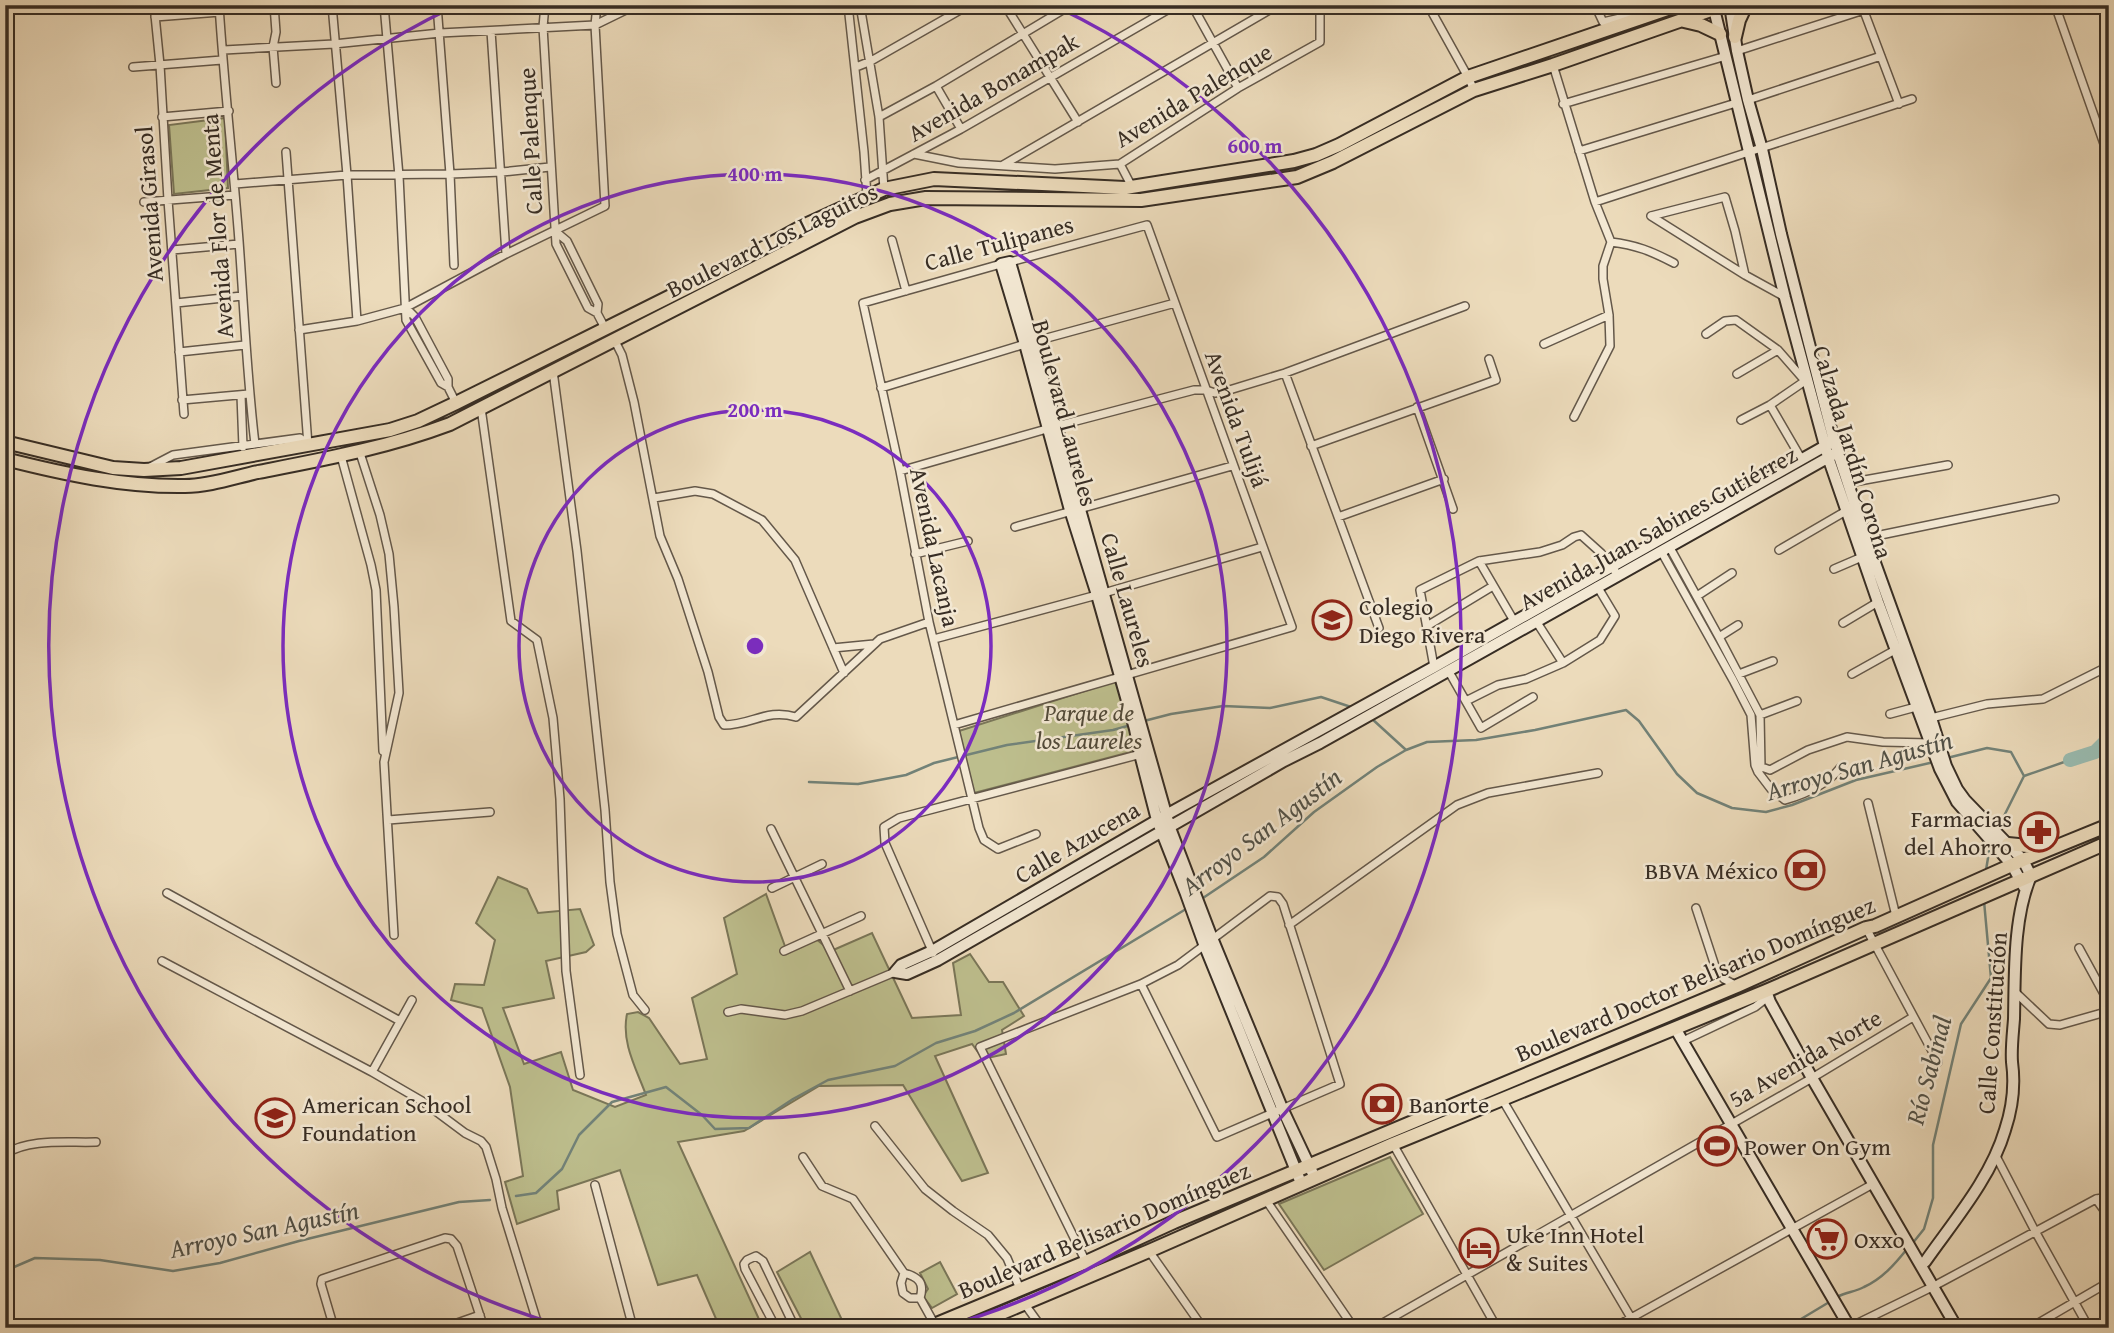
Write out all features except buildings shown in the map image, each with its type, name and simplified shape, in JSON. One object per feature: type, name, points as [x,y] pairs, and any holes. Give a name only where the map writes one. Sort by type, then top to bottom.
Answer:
[{"type":"main road","name":"Boulevard Los Laguitos","points":[[5,442],[113,468],[144,470],[181,468],[390,430],[418,421],[456,403],[729,267],[803,226],[884,189],[934,179],[1132,187],[1316,155],[1468,77],[1679,5]]},
{"type":"main road","points":[[1736,44],[1738,20],[1745,5]]},
{"type":"main road","name":"Boulevard Los Laguitos","points":[[5,459],[109,481],[188,486],[360,453],[408,440],[450,424],[855,218],[890,204],[926,198],[1141,200],[1297,177],[1333,162],[1474,90],[1684,21],[1717,7]]},
{"type":"main road","points":[[1684,21],[1720,34]]},
{"type":"main road","points":[[1012,199],[1019,183]]},
{"type":"main road","name":"Boulevard Doctor Belisario Domínguez","points":[[1312,1172],[1866,928],[2109,825]]},
{"type":"main road","name":"Boulevard Doctor Belisario Domínguez","points":[[1299,1177],[1393,1144],[1766,991],[1976,900],[2022,883],[2109,842]]},
{"type":"main road","points":[[2003,844],[2052,848]]},
{"type":"main road","points":[[1737,986],[1766,991],[1782,966]]},
{"type":"main road","name":"Boulevard Belisario Domínguez","points":[[931,1326],[1086,1262],[1174,1222],[1299,1177]]},
{"type":"main road","name":"Boulevard Belisario Domínguez","points":[[966,1328],[1266,1200],[1299,1177]]},
{"type":"street","name":"Avenida Girasol","points":[[154,5],[184,414]]},
{"type":"street","points":[[274,5],[276,83]]},
{"type":"street","points":[[332,5],[357,321]]},
{"type":"street","points":[[384,5],[399,176],[405,308],[421,327],[448,379],[448,387],[456,403]]},
{"type":"street","points":[[438,5],[454,265]]},
{"type":"street","name":"Calle Palenque","points":[[545,5],[543,27],[555,231],[567,241],[598,304],[597,313],[605,329],[615,340]]},
{"type":"street","points":[[299,330],[357,321],[405,308],[506,254],[605,206],[595,25],[597,5]]},
{"type":"street","points":[[224,50],[334,44],[440,33],[595,25],[636,5]]},
{"type":"street","points":[[856,67],[969,5]]},
{"type":"street","points":[[1005,5],[1078,122]]},
{"type":"street","points":[[879,117],[1071,5]]},
{"type":"street","name":"Avenida Bonampak","points":[[865,180],[961,129],[1176,5]]},
{"type":"street","points":[[1192,5],[1238,88]]},
{"type":"street","points":[[1003,165],[1278,5]]},
{"type":"street","name":"Avenida Palenque","points":[[914,154],[959,163],[1055,169],[1120,164],[1238,88],[1320,42],[1320,5]]},
{"type":"street","points":[[1359,5],[1368,10],[1384,5]]},
{"type":"street","points":[[1428,5],[1474,90]]},
{"type":"street","points":[[1595,5],[1603,22],[1629,16],[1637,20]]},
{"type":"street","name":"Calzada Jardín Corona","points":[[1730,5],[1750,153],[1776,235],[1846,511],[1916,707],[1957,802],[2003,844],[2022,883]]},
{"type":"street","points":[[2055,5],[2109,158]]},
{"type":"street","points":[[862,6],[879,117],[884,189]]},
{"type":"street","name":"Calzada Jardín Corona","points":[[1717,7],[1726,56],[1762,149],[1785,298],[1807,383],[1848,483],[1931,718],[1935,749]]},
{"type":"street","points":[[1736,44],[1863,8],[1899,104]]},
{"type":"street","points":[[155,17],[220,9]]},
{"type":"street","name":"Avenida Flor de Menta","points":[[220,9],[245,345],[243,447]]},
{"type":"street","points":[[849,10],[867,196]]},
{"type":"street","points":[[491,31],[506,254]]},
{"type":"street","points":[[1563,104],[1726,56]]},
{"type":"street","points":[[1579,151],[1742,102],[1881,56]]},
{"type":"street","points":[[133,67],[222,60]]},
{"type":"street","points":[[1553,65],[1595,202],[1611,242],[1603,266],[1610,346],[1574,417]]},
{"type":"street","points":[[936,86],[961,129]]},
{"type":"street","points":[[1595,202],[1912,99]]},
{"type":"street","points":[[162,117],[229,111]]},
{"type":"street","points":[[286,152],[308,445]]},
{"type":"street","points":[[1120,164],[1132,187]]},
{"type":"street","points":[[234,184],[347,175],[502,172],[550,167]]},
{"type":"street","points":[[144,202],[235,195]]},
{"type":"street","points":[[1745,275],[1725,197],[1651,216],[1733,268],[1745,275],[1785,298]]},
{"type":"street","name":"Calle Tulipanes","points":[[863,303],[1147,225]]},
{"type":"street","name":"Avenida Tulijá","points":[[1124,676],[1292,627],[1147,225]]},
{"type":"street","points":[[892,240],[906,291]]},
{"type":"street","points":[[1611,242],[1650,250],[1674,263]]},
{"type":"street","points":[[172,250],[239,244]]},
{"type":"street","name":"Boulevard Laureles","points":[[1005,263],[1133,707],[1161,817],[1208,941]]},
{"type":"street","points":[[176,303],[242,296]]},
{"type":"street","name":"Avenida Lacanja","points":[[863,303],[900,471],[929,622],[971,799],[984,840],[998,849],[1036,834]]},
{"type":"street","points":[[881,388],[1029,343],[1175,303]]},
{"type":"street","points":[[900,471],[1194,390],[1215,393],[1226,391],[1285,373],[1465,306]]},
{"type":"street","points":[[1544,344],[1609,315]]},
{"type":"street","points":[[1706,334],[1725,321],[1736,320],[1779,350],[1807,383],[1741,420]]},
{"type":"street","points":[[615,340],[622,355],[634,402],[660,536],[678,579],[708,672],[719,717],[724,725],[736,725],[776,713],[796,717],[880,639],[929,622]]},
{"type":"street","points":[[179,352],[245,345]]},
{"type":"street","points":[[1737,374],[1779,350]]},
{"type":"street","points":[[1311,446],[1496,380],[1489,359]]},
{"type":"street","points":[[553,371],[577,551],[617,934],[633,995],[645,1010]]},
{"type":"street","points":[[1285,373],[1379,628]]},
{"type":"street","points":[[183,400],[245,394]]},
{"type":"street","name":"Avenida Flor de Menta","points":[[245,394],[256,444]]},
{"type":"street","points":[[1770,405],[1802,460]]},
{"type":"street","points":[[1417,407],[1453,509]]},
{"type":"street","points":[[481,408],[512,621],[537,640],[553,718],[560,799],[566,971],[580,1075]]},
{"type":"street","points":[[144,470],[173,456],[300,438],[308,445]]},
{"type":"street","points":[[1321,735],[1359,707],[1408,687],[1434,667],[1514,621],[1545,610],[1695,525],[1802,460],[1832,449]]},
{"type":"street","name":"Avenida Juan Sabines Gutiérrez","points":[[935,956],[1166,830],[1284,761],[1321,735],[1371,713],[1408,687],[1448,670],[1536,621],[1545,610],[1597,586],[1615,571],[1665,549],[1695,525],[1832,449]]},
{"type":"street","points":[[360,453],[380,515],[389,554],[394,607],[399,694],[384,762]]},
{"type":"street","points":[[341,456],[376,590],[394,935]]},
{"type":"street","points":[[5,465],[23,464]]},
{"type":"street","points":[[1848,483],[1948,465]]},
{"type":"street","points":[[1015,527],[1233,466]]},
{"type":"street","points":[[1338,517],[1444,480]]},
{"type":"street","points":[[654,498],[695,491],[713,494],[762,520],[795,560],[844,673]]},
{"type":"street","points":[[1866,538],[2055,499]]},
{"type":"street","points":[[1779,550],[1846,511]]},
{"type":"street","points":[[1434,667],[1420,590],[1479,561],[1540,552],[1581,535],[1591,542],[1615,571]]},
{"type":"street","points":[[915,554],[968,541]]},
{"type":"street","points":[[934,639],[1262,547]]},
{"type":"street","points":[[1665,549],[1697,596],[1739,674],[1751,715],[1758,768],[1770,789],[1785,800],[1803,795],[1833,776],[1840,768]]},
{"type":"street","points":[[1665,549],[1701,623],[1760,715],[1758,768]]},
{"type":"street","points":[[1833,569],[1862,557]]},
{"type":"street","points":[[1479,561],[1514,621]]},
{"type":"street","points":[[1697,596],[1732,573]]},
{"type":"street","points":[[1427,626],[1493,586]]},
{"type":"street","points":[[1466,701],[1498,685],[1525,679],[1563,663],[1600,640],[1615,617],[1597,586]]},
{"type":"street","points":[[1843,624],[1878,602]]},
{"type":"street","points":[[1701,623],[1709,618]]},
{"type":"street","points":[[1536,621],[1563,663]]},
{"type":"street","points":[[1720,637],[1738,625]]},
{"type":"street","points":[[834,648],[874,644]]},
{"type":"street","points":[[1852,674],[1895,650]]},
{"type":"street","points":[[1739,674],[1773,661]]},
{"type":"street","points":[[1931,718],[1987,704],[2043,699],[2109,666]]},
{"type":"street","points":[[1448,670],[1481,729],[1533,696]]},
{"type":"street","points":[[954,725],[1124,676]]},
{"type":"street","points":[[1760,715],[1797,701]]},
{"type":"street","points":[[1891,714],[1916,707]]},
{"type":"street","name":"Calle Azucena","points":[[895,972],[907,974],[1161,817],[1321,735]]},
{"type":"street","points":[[1758,768],[1770,770],[1808,750],[1855,736],[1935,749]]},
{"type":"street","points":[[935,956],[884,843],[884,827],[899,818],[1144,753]]},
{"type":"street","points":[[1289,925],[1457,805],[1488,793],[1598,773]]},
{"type":"street","points":[[1868,803],[1895,916]]},
{"type":"street","points":[[388,820],[490,812]]},
{"type":"street","points":[[771,829],[850,991]]},
{"type":"street","points":[[772,888],[822,864]]},
{"type":"street","name":"Calle Constitución","points":[[1922,1261],[1990,1167],[2006,1128],[2011,1100],[2014,991],[2022,883]]},
{"type":"street","points":[[167,893],[400,1021]]},
{"type":"street","points":[[1090,1275],[981,1047],[1141,984],[1178,965],[1270,896],[1278,897],[1283,904],[1340,1084],[1217,1137],[1141,984]]},
{"type":"street","points":[[1696,908],[1716,969],[1724,979],[1737,986]]},
{"type":"street","points":[[784,951],[861,916]]},
{"type":"street","points":[[1866,928],[1938,1062]]},
{"type":"street","points":[[1208,941],[1278,1110],[1299,1177]]},
{"type":"street","points":[[2078,948],[2109,1003]]},
{"type":"street","points":[[162,961],[372,1072],[422,1101],[486,1147],[502,1208],[540,1328]]},
{"type":"street","points":[[728,1012],[741,1009],[785,1014],[802,1011],[895,972]]},
{"type":"street","points":[[1683,1041],[1755,1007],[1764,1000],[1766,991]]},
{"type":"street","points":[[1766,991],[1812,1078],[1901,1231],[1922,1261],[1957,1328]]},
{"type":"street","points":[[2014,991],[2049,1024],[2060,1025],[2109,1012]]},
{"type":"street","points":[[372,1072],[412,1000]]},
{"type":"street","name":"5a Avenida Norte","points":[[1374,1328],[1812,1078],[1913,1017]]},
{"type":"street","points":[[1675,1028],[1850,1328],[2096,1199],[2109,1197]]},
{"type":"street","points":[[1502,1099],[1637,1328]]},
{"type":"street","points":[[1278,1110],[1312,1172]]},
{"type":"street","points":[[875,1126],[925,1189],[988,1235],[1007,1258],[1020,1289]]},
{"type":"street","points":[[5,1154],[29,1144],[96,1142]]},
{"type":"street","points":[[1393,1144],[1497,1328]]},
{"type":"street","points":[[1996,1156],[2089,1328]]},
{"type":"street","points":[[803,1157],[822,1186],[853,1199],[904,1273],[921,1281],[920,1298],[931,1326]]},
{"type":"street","points":[[1613,1328],[1873,1184]]},
{"type":"street","points":[[596,1185],[633,1328]]},
{"type":"street","points":[[2096,1199],[2109,1217]]},
{"type":"street","points":[[1266,1200],[1354,1328]]},
{"type":"street","points":[[334,1328],[321,1284],[322,1279],[445,1238],[451,1239],[457,1246],[484,1328]]},
{"type":"street","points":[[1149,1251],[1203,1328]]},
{"type":"street","points":[[776,1328],[745,1269],[744,1264],[752,1257],[756,1256],[763,1261],[795,1328]]},
{"type":"street","points":[[904,1273],[901,1283],[903,1293],[911,1298],[920,1298]]},
{"type":"street","points":[[2030,1328],[2109,1282]]},
{"type":"street","points":[[1023,1303],[1042,1328]]},
{"type":"street","points":[[443,1328],[480,1315]]},
{"type":"green space","points":[[225,118],[228,188],[174,194],[169,125]]},
{"type":"green space","name":"Parque de los Laureles","points":[[1119,680],[1138,750],[974,793],[959,731]]},
{"type":"green space","points":[[498,877],[527,889],[538,913],[580,909],[594,945],[586,952],[546,961],[554,998],[503,1008],[524,1064],[561,1052],[573,1090],[615,1107],[646,1095],[628,1045],[627,1014],[638,1012],[649,1018],[680,1064],[707,1059],[692,998],[737,974],[724,918],[766,894],[786,949],[816,939],[831,951],[872,933],[912,1018],[961,1015],[953,963],[970,954],[989,982],[1003,982],[1024,1016],[1002,1030],[1006,1054],[983,1059],[972,1044],[935,1056],[988,1173],[962,1181],[903,1085],[819,1086],[744,1131],[678,1142],[763,1328],[720,1328],[697,1275],[658,1285],[620,1170],[557,1191],[559,1209],[517,1224],[505,1182],[523,1176],[510,1087],[482,1008],[451,1000],[455,984],[484,985],[495,940],[476,923]]},
{"type":"green space","points":[[1390,1157],[1423,1214],[1324,1270],[1279,1204]]},
{"type":"green space","points":[[810,1252],[842,1320],[827,1328],[806,1328],[777,1272]]},
{"type":"green space","points":[[940,1262],[957,1294],[932,1308],[923,1296],[928,1289],[920,1273]]},
{"type":"waterway","points":[[1144,721],[1223,706],[1270,708],[1321,697],[1354,708]]},
{"type":"waterway","name":"Arroyo San Agustín","points":[[1200,900],[1264,857],[1314,812],[1377,767],[1406,750],[1427,742],[1476,740],[1626,710],[1639,721],[1677,774],[1697,793],[1732,808],[1766,812],[1792,805],[1856,780],[1934,762]]},
{"type":"waterway","points":[[1371,718],[1405,749]]},
{"type":"waterway","points":[[809,782],[858,784],[906,775],[934,763],[1007,745],[1131,725]]},
{"type":"waterway","name":"Río Sabinal","points":[[2070,760],[2095,752],[2109,738]]},
{"type":"waterway","name":"Arroyo San Agustín","points":[[1947,758],[1987,748],[2011,752],[2024,776]]},
{"type":"waterway","name":"Río Sabinal","points":[[1997,830],[2024,776],[2070,760]]},
{"type":"waterway","name":"Río Sabinal","points":[[1986,870],[1990,846]]},
{"type":"waterway","name":"Río Sabinal","points":[[1912,1244],[1924,1229],[1933,1198],[1933,1145],[1961,1024],[1991,978],[1984,901]]},
{"type":"waterway","name":"Arroyo San Agustín","points":[[516,1196],[536,1193],[562,1169],[579,1135],[612,1102],[666,1087],[702,1115],[715,1129],[749,1128],[828,1080],[895,1066],[936,1043],[975,1031],[1014,1013],[1186,909]]},
{"type":"waterway","name":"Arroyo San Agustín","points":[[5,1271],[35,1258],[100,1260],[173,1271],[220,1263],[459,1202],[490,1200]]},
{"type":"waterway","name":"Río Sabinal","points":[[1837,1297],[1877,1280],[1907,1249]]},
{"type":"waterway","name":"Río Sabinal","points":[[1786,1328],[1831,1301]]},
{"type":"place","name":"Colegio Diego Rivera","points":[[1332,620]]},
{"type":"place","name":"Farmacias del Ahorro","points":[[2039,832]]},
{"type":"place","name":"BBVA México","points":[[1805,870]]},
{"type":"place","name":"Banorte","points":[[1382,1104]]},
{"type":"place","name":"American School Foundation","points":[[275,1118]]},
{"type":"place","name":"Power On Gym","points":[[1717,1146]]},
{"type":"place","name":"Oxxo","points":[[1827,1239]]},
{"type":"place","name":"Uke Inn Hotel & Suites","points":[[1479,1248]]}]
